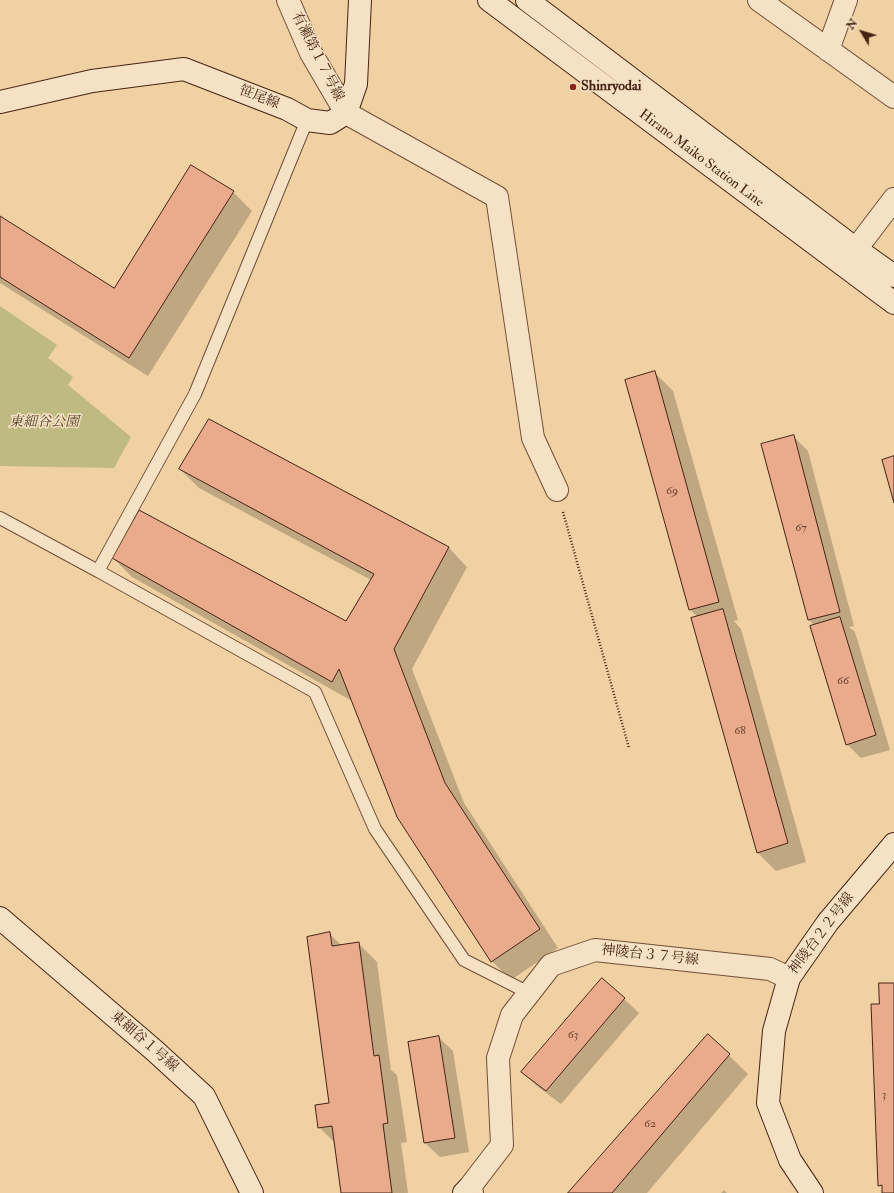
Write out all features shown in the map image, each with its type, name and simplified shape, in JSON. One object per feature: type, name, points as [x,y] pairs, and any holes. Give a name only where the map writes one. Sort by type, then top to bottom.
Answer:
[{"type":"street","name":"有瀬第１７号線","points":[[288,0],[311,53],[346,113]]},
{"type":"street","points":[[360,0],[356,84],[346,113],[497,197],[533,438],[557,490]]},
{"type":"street","name":"Hirano Maiko Station Line","points":[[488,0],[850,258],[894,276]]},
{"type":"street","name":"Hirano Maiko Station Line","points":[[527,0],[850,258],[894,303]]},
{"type":"street","points":[[759,0],[894,97]]},
{"type":"street","points":[[828,50],[846,0]]},
{"type":"street","name":"笹尾線","points":[[0,102],[92,81],[184,69],[287,109],[307,120],[330,123],[346,113]]},
{"type":"street","points":[[850,258],[894,199]]},
{"type":"street","name":"神陵台２２号線","points":[[812,1193],[790,1160],[768,1103],[774,1031],[789,978],[828,922],[894,844]]},
{"type":"street","name":"東細谷１号線","points":[[0,918],[155,1051],[204,1096],[252,1193]]},
{"type":"street","name":"神陵台３７号線","points":[[469,1191],[502,1145],[498,1058],[512,1015],[551,965],[595,950],[770,969],[789,978]]},
{"type":"lane","points":[[98,571],[195,394],[307,120]]},
{"type":"lane","points":[[0,518],[314,692],[375,829],[464,960],[529,993]]},
{"type":"path","points":[[557,490],[629,748]]},
{"type":"green space","name":"東細谷公園","points":[[0,306],[57,345],[48,358],[73,377],[68,385],[131,437],[114,468],[0,466]]},
{"type":"building","points":[[191,165],[234,191],[129,358],[0,277],[0,216],[114,288]]},
{"type":"building","points":[[655,371],[719,602],[689,610],[625,380]]},
{"type":"building","points":[[209,419],[449,547],[394,649],[445,783],[540,929],[491,962],[397,817],[339,669],[332,682],[112,558],[139,510],[346,621],[374,574],[179,469]]},
{"type":"building","points":[[794,435],[840,612],[808,620],[761,444]]},
{"type":"building","points":[[894,456],[894,503],[882,460]]},
{"type":"building","points":[[723,609],[788,843],[757,853],[691,618]]},
{"type":"building","points":[[840,617],[876,735],[846,745],[810,626]]},
{"type":"building","points":[[330,932],[332,946],[359,942],[374,1056],[379,1055],[388,1123],[383,1124],[392,1193],[341,1193],[332,1126],[318,1128],[315,1105],[329,1103],[307,937]]},
{"type":"building","points":[[602,978],[625,998],[546,1091],[521,1072]]},
{"type":"building","points":[[879,983],[894,983],[894,1193],[882,1193],[882,1185],[878,1186],[871,1004],[879,1004]]},
{"type":"building","points":[[708,1034],[730,1054],[612,1193],[568,1193]]},
{"type":"building","points":[[439,1036],[455,1138],[424,1143],[408,1042]]},
{"type":"place","name":"Shinryodai","points":[[573,87]]}]
